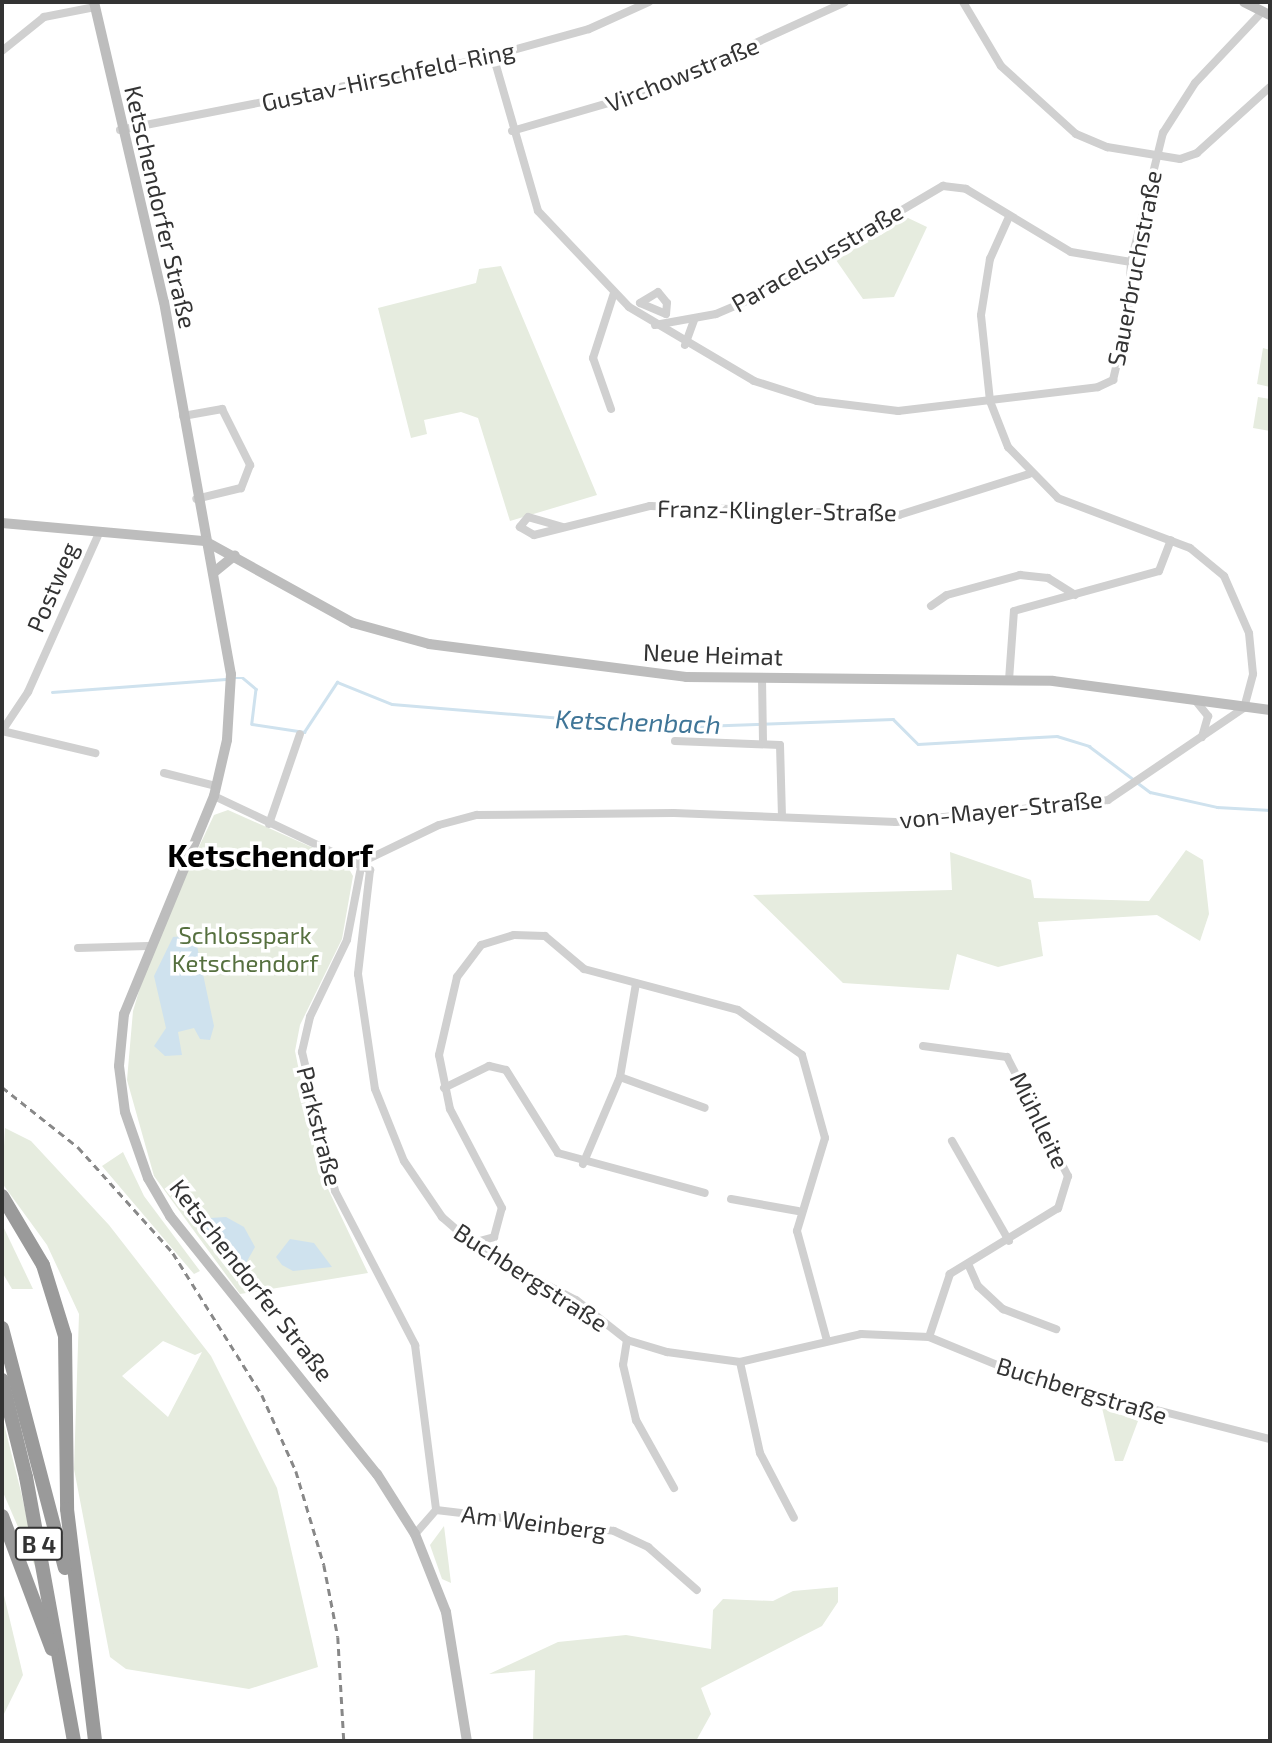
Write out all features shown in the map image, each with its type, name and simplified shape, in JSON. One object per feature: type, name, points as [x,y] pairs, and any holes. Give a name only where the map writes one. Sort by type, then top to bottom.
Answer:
[{"type":"highway","points":[[2,1196],[43,1265],[65,1336],[67,1509],[81,1631]]},
{"type":"highway","name":"B 4","points":[[2,1328],[81,1631],[94,1741]]},
{"type":"highway","name":"B 4","points":[[2,1380],[69,1697],[74,1741]]},
{"type":"highway","points":[[2,1516],[69,1697]]},
{"type":"street","name":"Gustav-Hirschfeld-Ring","points":[[120,130],[493,55],[603,24],[649,2]]},
{"type":"street","name":"Virchowstraße","points":[[512,131],[707,70],[845,2]]},
{"type":"street","points":[[963,2],[1001,66],[1064,125],[1107,147],[1155,156]]},
{"type":"street","points":[[1244,2],[1266,14]]},
{"type":"street","name":"Ketschendorfer Straße","points":[[2,51],[29,24],[95,4],[120,130],[161,290],[196,499],[213,573],[231,678],[215,791],[148,946],[124,1014],[119,1066],[130,1129],[148,1178],[184,1236],[377,1474],[415,1534],[446,1612],[467,1741]]},
{"type":"street","name":"Sauerbruchstraße","points":[[990,401],[1110,383],[1121,360],[1131,262],[1155,156],[1179,103],[1266,14]]},
{"type":"street","points":[[493,55],[512,131],[538,211],[614,293],[655,325],[735,373],[832,404],[898,411],[990,401]]},
{"type":"street","name":"Sauerbruchstraße","points":[[1155,156],[1197,153],[1270,87]]},
{"type":"street","name":"Paracelsusstraße","points":[[655,325],[694,320],[751,299],[937,188],[966,189],[1008,219]]},
{"type":"street","points":[[1131,262],[1071,252],[1008,219],[997,237],[982,299],[990,401],[1014,457],[1029,474],[1085,511],[1171,540],[1224,576],[1244,611],[1254,674],[1244,708]]},
{"type":"street","points":[[611,409],[593,358],[614,293]]},
{"type":"street","points":[[685,345],[694,320]]},
{"type":"street","points":[[183,416],[222,409],[250,465],[241,488],[196,499]]},
{"type":"street","name":"Franz-Klingler-Straße","points":[[563,527],[528,517],[521,531],[534,535],[650,506],[899,515],[1029,474]]},
{"type":"street","name":"Postweg","points":[[2,523],[205,541]]},
{"type":"street","name":"Postweg","points":[[2,731],[28,692],[99,533]]},
{"type":"street","points":[[1009,680],[1014,611],[1159,571],[1171,540]]},
{"type":"street","name":"Neue Heimat","points":[[205,541],[235,555],[329,611],[407,639],[607,670],[762,678],[1009,680],[1270,710]]},
{"type":"street","points":[[213,573],[235,555]]},
{"type":"street","points":[[931,606],[947,595],[1020,575],[1048,578],[1075,595]]},
{"type":"street","points":[[762,678],[763,742]]},
{"type":"street","points":[[1195,700],[1208,716],[1202,738]]},
{"type":"street","name":"von-Mayer-Straße","points":[[362,862],[439,825],[477,815],[782,815],[939,819],[1080,805],[1131,789],[1244,708]]},
{"type":"street","points":[[2,731],[95,753]]},
{"type":"street","points":[[269,824],[300,734]]},
{"type":"street","points":[[675,741],[763,742],[783,748],[782,815]]},
{"type":"street","points":[[164,773],[215,791],[269,824],[362,862]]},
{"type":"street","name":"Buchbergstraße","points":[[362,862],[373,890],[358,993],[375,1089],[395,1143],[422,1189],[460,1235],[483,1243],[491,1256],[576,1300],[627,1340],[740,1362],[861,1334],[929,1337],[1024,1376],[1270,1439]]},
{"type":"street","name":"Parkstraße","points":[[362,862],[347,940],[310,1017],[302,1052],[331,1180],[375,1273],[415,1345],[436,1510]]},
{"type":"street","points":[[483,1243],[502,1224],[500,1200],[460,1132],[444,1088],[439,1055],[449,1006],[465,961],[481,945],[514,935],[545,936],[578,966],[738,1010],[807,1061],[825,1138],[798,1211],[797,1231],[827,1340]]},
{"type":"street","points":[[78,948],[148,946]]},
{"type":"street","points":[[583,1164],[620,1077],[636,983]]},
{"type":"street","name":"Mühlleite","points":[[923,1046],[1007,1057],[1064,1159],[1068,1175],[1058,1208],[943,1281],[929,1337]]},
{"type":"street","points":[[444,1088],[489,1066],[506,1070],[520,1085],[544,1139],[583,1164],[705,1193]]},
{"type":"street","points":[[620,1077],[705,1108]]},
{"type":"street","points":[[952,1141],[1009,1241]]},
{"type":"street","points":[[731,1199],[798,1211]]},
{"type":"street","points":[[969,1266],[978,1286],[1003,1309],[1056,1329]]},
{"type":"street","points":[[627,1340],[622,1365],[636,1420],[674,1488]]},
{"type":"street","points":[[740,1362],[760,1453],[794,1518]]},
{"type":"street","points":[[415,1534],[436,1510]]},
{"type":"street","name":"Am Weinberg","points":[[436,1510],[614,1531],[648,1546],[697,1590]]},
{"type":"green space","points":[[906,217],[927,227],[894,297],[863,299],[836,260]]},
{"type":"green space","points":[[501,266],[597,495],[510,521],[478,418],[461,412],[424,420],[427,434],[411,438],[378,308],[476,283],[479,269]]},
{"type":"green space","points":[[1263,348],[1270,350],[1270,387],[1257,384]]},
{"type":"green space","points":[[1258,397],[1270,399],[1270,431],[1253,428]]},
{"type":"green space","name":"Schlosspark Ketschendorf","points":[[228,810],[345,862],[353,876],[342,939],[300,1025],[295,1051],[319,1170],[368,1273],[240,1294],[154,1176],[127,1080],[133,1011],[153,944],[214,815]]},
{"type":"green space","points":[[1186,850],[1203,860],[1209,914],[1200,941],[1157,915],[1038,922],[1043,956],[998,967],[957,954],[949,990],[843,983],[753,895],[952,890],[950,852],[1031,880],[1034,898],[1149,901]]},
{"type":"green space","points":[[5,1128],[31,1141],[109,1225],[211,1356],[277,1488],[318,1667],[249,1689],[126,1669],[110,1657],[74,1469],[79,1314],[47,1245],[2,1183]],"holes":[[[163,1341],[195,1355],[202,1352],[168,1417],[122,1376]]]},
{"type":"green space","points":[[123,1152],[144,1196],[200,1271],[194,1274],[102,1166]]},
{"type":"green space","points":[[2,1224],[33,1289],[12,1289],[2,1272]]},
{"type":"green space","points":[[1102,1408],[1138,1421],[1123,1461],[1115,1461]]},
{"type":"green space","points":[[2,1416],[21,1492],[41,1580],[2,1490]]},
{"type":"green space","points":[[444,1526],[451,1583],[442,1579],[430,1545]]},
{"type":"green space","points":[[2,1587],[23,1675],[2,1718]]},
{"type":"green space","points":[[838,1587],[838,1602],[822,1626],[701,1688],[711,1714],[696,1741],[533,1741],[535,1670],[489,1674],[558,1642],[626,1635],[711,1649],[713,1610],[723,1599],[773,1601],[793,1591]]},
{"type":"water","points":[[183,936],[196,941],[214,1026],[210,1040],[200,1039],[194,1028],[178,1032],[182,1055],[165,1056],[154,1046],[166,1028],[154,976],[173,937]]},
{"type":"water","points":[[226,1217],[244,1227],[255,1247],[246,1263],[223,1260],[198,1230],[210,1218]]},
{"type":"water","points":[[290,1239],[314,1243],[332,1267],[293,1271],[282,1265],[276,1257]]},
{"type":"waterway","name":"Ketschenbach","points":[[233,678],[243,678],[256,689],[252,724],[304,732],[337,682],[392,704],[561,718],[700,726],[893,719],[918,744],[1057,736],[1089,746],[1133,779]]},
{"type":"waterway","name":"Ketschenbach","points":[[52,692],[226,679]]},
{"type":"waterway","name":"Ketschenbach","points":[[1138,783],[1150,792],[1217,807],[1270,810]]},
{"type":"railway","points":[[2,1087],[78,1147],[173,1253],[262,1395],[296,1471],[324,1565],[338,1637],[344,1741]]},
{"type":"district","name":"Ketschendorf","points":[[270,854]]}]
